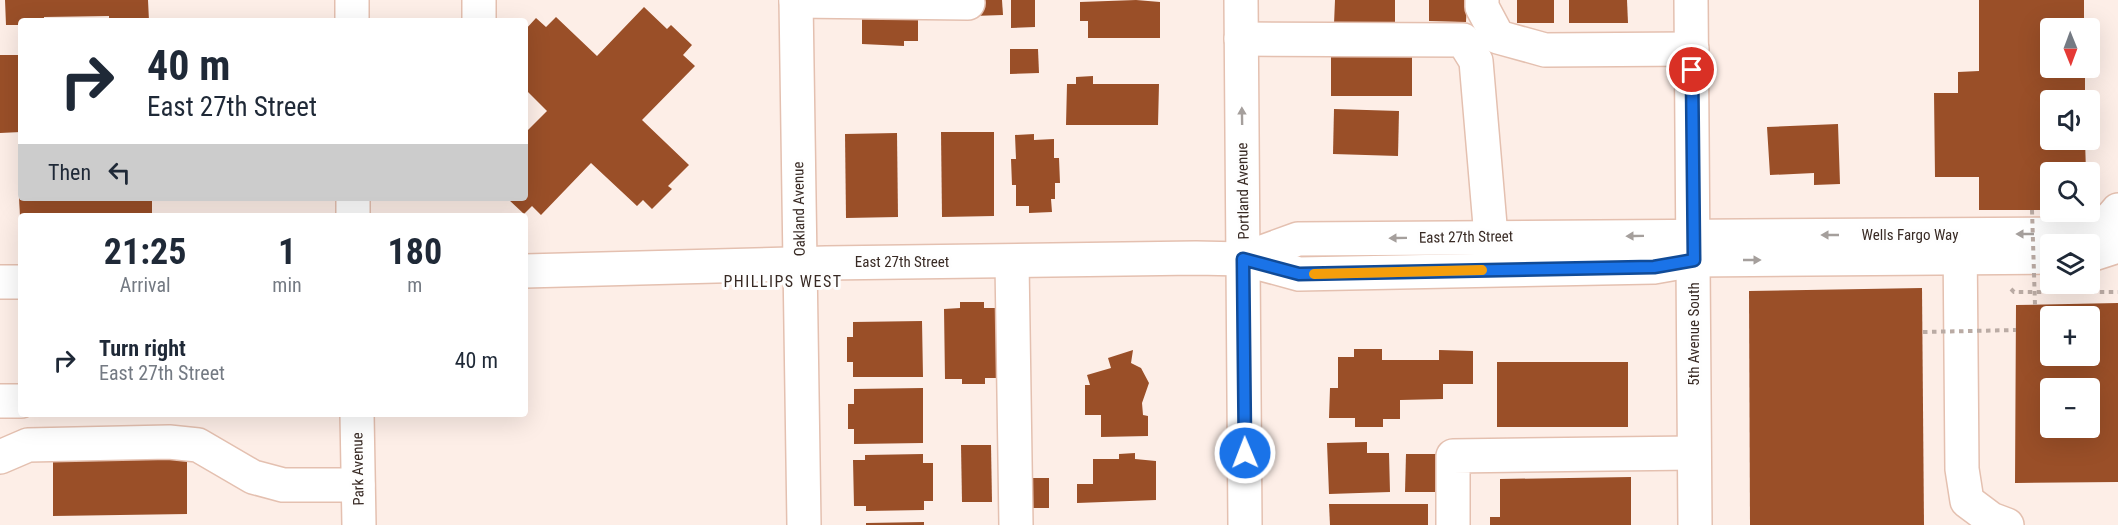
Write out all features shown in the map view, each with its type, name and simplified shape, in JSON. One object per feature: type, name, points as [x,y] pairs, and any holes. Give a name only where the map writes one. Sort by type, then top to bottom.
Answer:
[{"type":"street","points":[[352,0],[352,18]]},
{"type":"street","points":[[479,0],[479,18]]},
{"type":"street","points":[[796,0],[968,3]]},
{"type":"street","name":"Oakland Avenue","points":[[796,0],[804,525]]},
{"type":"street","name":"Portland Avenue","points":[[1241,0],[1245,525]]},
{"type":"street","points":[[1482,0],[1482,7],[1498,37],[1545,50],[1692,49]]},
{"type":"street","name":"5th Avenue South","points":[[1691,0],[1695,525]]},
{"type":"street","points":[[1241,39],[1463,40],[1476,61],[1491,237]]},
{"type":"street","name":"Wells Fargo Way","points":[[1693,248],[1960,246],[2084,232],[2111,220],[2118,210]]},
{"type":"street","name":"East 27th Street","points":[[1243,259],[1298,238],[1491,237],[1693,248]]},
{"type":"street","points":[[1960,246],[1962,468],[1967,501],[1991,519],[2007,525]]},
{"type":"street","name":"Wells Fargo Way","points":[[1960,246],[2040,256]]},
{"type":"street","points":[[2100,252],[2118,246]]},
{"type":"street","name":"East 27th Street","points":[[528,271],[800,264],[1243,259],[1299,274],[1654,267],[1693,248]]},
{"type":"street","points":[[1012,262],[1016,525]]},
{"type":"street","points":[[0,282],[18,282]]},
{"type":"street","points":[[0,401],[18,401]]},
{"type":"street","name":"Park Avenue","points":[[357,417],[359,525]]},
{"type":"street","points":[[0,457],[28,445],[169,442],[198,445],[254,477],[283,485],[358,485]]},
{"type":"street","points":[[1453,525],[1453,456],[1694,453]]},
{"type":"path","points":[[2032,210],[2034,305]]},
{"type":"path","points":[[2007,284],[2014,292],[2118,292]]},
{"type":"path","points":[[1923,332],[2016,330]]},
{"type":"building","points":[[5,0],[148,0],[149,18],[109,18],[109,16],[18,18],[18,25],[6,25]]},
{"type":"building","points":[[973,0],[1002,0],[1003,15],[973,16]]},
{"type":"building","points":[[1011,0],[1035,0],[1035,27],[1011,28]]},
{"type":"building","points":[[1136,0],[1160,2],[1160,38],[1088,38],[1088,21],[1080,21],[1080,2]]},
{"type":"building","points":[[1335,0],[1395,0],[1395,23],[1380,23],[1380,30],[1334,24]]},
{"type":"building","points":[[1429,0],[1467,0],[1466,22],[1429,21]]},
{"type":"building","points":[[1517,0],[1554,0],[1554,23],[1517,23]]},
{"type":"building","points":[[1569,0],[1627,0],[1628,23],[1569,23]]},
{"type":"building","points":[[1979,0],[2084,0],[2084,18],[2040,18],[2040,78],[2085,78],[2085,90],[2040,90],[2040,150],[2085,150],[2086,162],[2040,162],[2040,210],[1979,210],[1979,177],[1935,177],[1934,93],[1958,93],[1958,72],[1979,71]]},
{"type":"building","points":[[644,7],[667,29],[671,25],[692,45],[683,55],[695,66],[642,120],[689,165],[668,186],[672,189],[652,209],[643,200],[637,206],[591,163],[541,215],[532,206],[523,213],[510,201],[528,201],[528,130],[547,111],[528,92],[528,27],[536,18],[546,27],[556,17],[597,56]]},
{"type":"building","points":[[862,15],[918,15],[918,41],[904,41],[904,46],[862,44]]},
{"type":"building","points":[[1331,48],[1412,48],[1412,96],[1331,96]]},
{"type":"building","points":[[1010,49],[1038,49],[1039,73],[1010,74]]},
{"type":"building","points":[[0,55],[18,55],[18,132],[0,133]]},
{"type":"building","points":[[1093,76],[1093,84],[1159,84],[1158,125],[1066,125],[1067,84],[1076,84],[1076,77]]},
{"type":"building","points":[[1334,109],[1399,111],[1398,156],[1333,154]]},
{"type":"building","points":[[1838,124],[1840,184],[1814,185],[1814,173],[1770,175],[1767,127]]},
{"type":"building","points":[[941,132],[994,132],[994,216],[942,217]]},
{"type":"building","points":[[897,133],[898,217],[846,218],[845,134]]},
{"type":"building","points":[[1034,134],[1034,140],[1054,139],[1054,158],[1059,158],[1060,183],[1055,183],[1055,199],[1051,199],[1052,212],[1029,213],[1029,206],[1016,206],[1016,185],[1012,185],[1011,159],[1016,159],[1015,135]]},
{"type":"building","points":[[19,201],[152,201],[152,213],[20,213]]},
{"type":"building","points":[[1922,288],[1924,525],[1750,525],[1749,291]]},
{"type":"building","points":[[960,302],[984,302],[984,308],[999,308],[1000,378],[985,378],[985,384],[962,384],[962,379],[945,379],[944,309],[960,308]]},
{"type":"building","points":[[2118,303],[2118,482],[2015,483],[2016,305]]},
{"type":"building","points":[[922,321],[923,377],[853,377],[853,362],[847,362],[847,337],[853,337],[853,322]]},
{"type":"building","points":[[1354,349],[1382,349],[1382,360],[1439,360],[1439,350],[1473,351],[1473,384],[1443,384],[1443,399],[1400,400],[1400,419],[1383,419],[1383,427],[1355,427],[1355,418],[1329,418],[1330,388],[1338,388],[1338,357],[1354,357]]},
{"type":"building","points":[[1133,350],[1131,363],[1141,368],[1149,383],[1142,403],[1143,415],[1148,416],[1148,436],[1101,437],[1101,415],[1085,415],[1085,385],[1090,385],[1087,375],[1111,368],[1108,358]]},
{"type":"building","points":[[1497,362],[1628,362],[1628,427],[1497,427]]},
{"type":"building","points":[[923,388],[923,443],[854,444],[854,429],[848,429],[848,404],[854,404],[854,389]]},
{"type":"building","points":[[1367,442],[1367,453],[1389,453],[1390,492],[1329,494],[1327,443]]},
{"type":"building","points":[[961,445],[991,445],[992,502],[962,502]]},
{"type":"building","points":[[187,451],[187,514],[53,516],[53,453]]},
{"type":"building","points":[[1135,453],[1135,459],[1156,461],[1156,500],[1077,503],[1077,484],[1093,484],[1093,459],[1119,459],[1119,454]]},
{"type":"building","points":[[923,454],[923,463],[933,463],[933,501],[924,501],[924,510],[866,511],[866,506],[854,506],[853,460],[865,460],[865,455]]},
{"type":"building","points":[[1406,454],[1442,454],[1442,492],[1405,492]]},
{"type":"building","points":[[1631,477],[1631,525],[1490,525],[1490,517],[1500,517],[1500,479]]},
{"type":"building","points":[[1022,478],[1049,478],[1049,508],[1022,508]]},
{"type":"building","points":[[1329,504],[1428,504],[1428,525],[1330,525]]},
{"type":"building","points":[[924,522],[924,525],[866,525],[866,523]]},
{"type":"slow traffic","points":[[1314,274],[1482,270]]},
{"type":"district","name":"PHILLIPS WEST","points":[[783,281]]},
{"type":"route","points":[[1245,453],[1243,259],[1299,274],[1654,267],[1694,260],[1692,70]]}]
